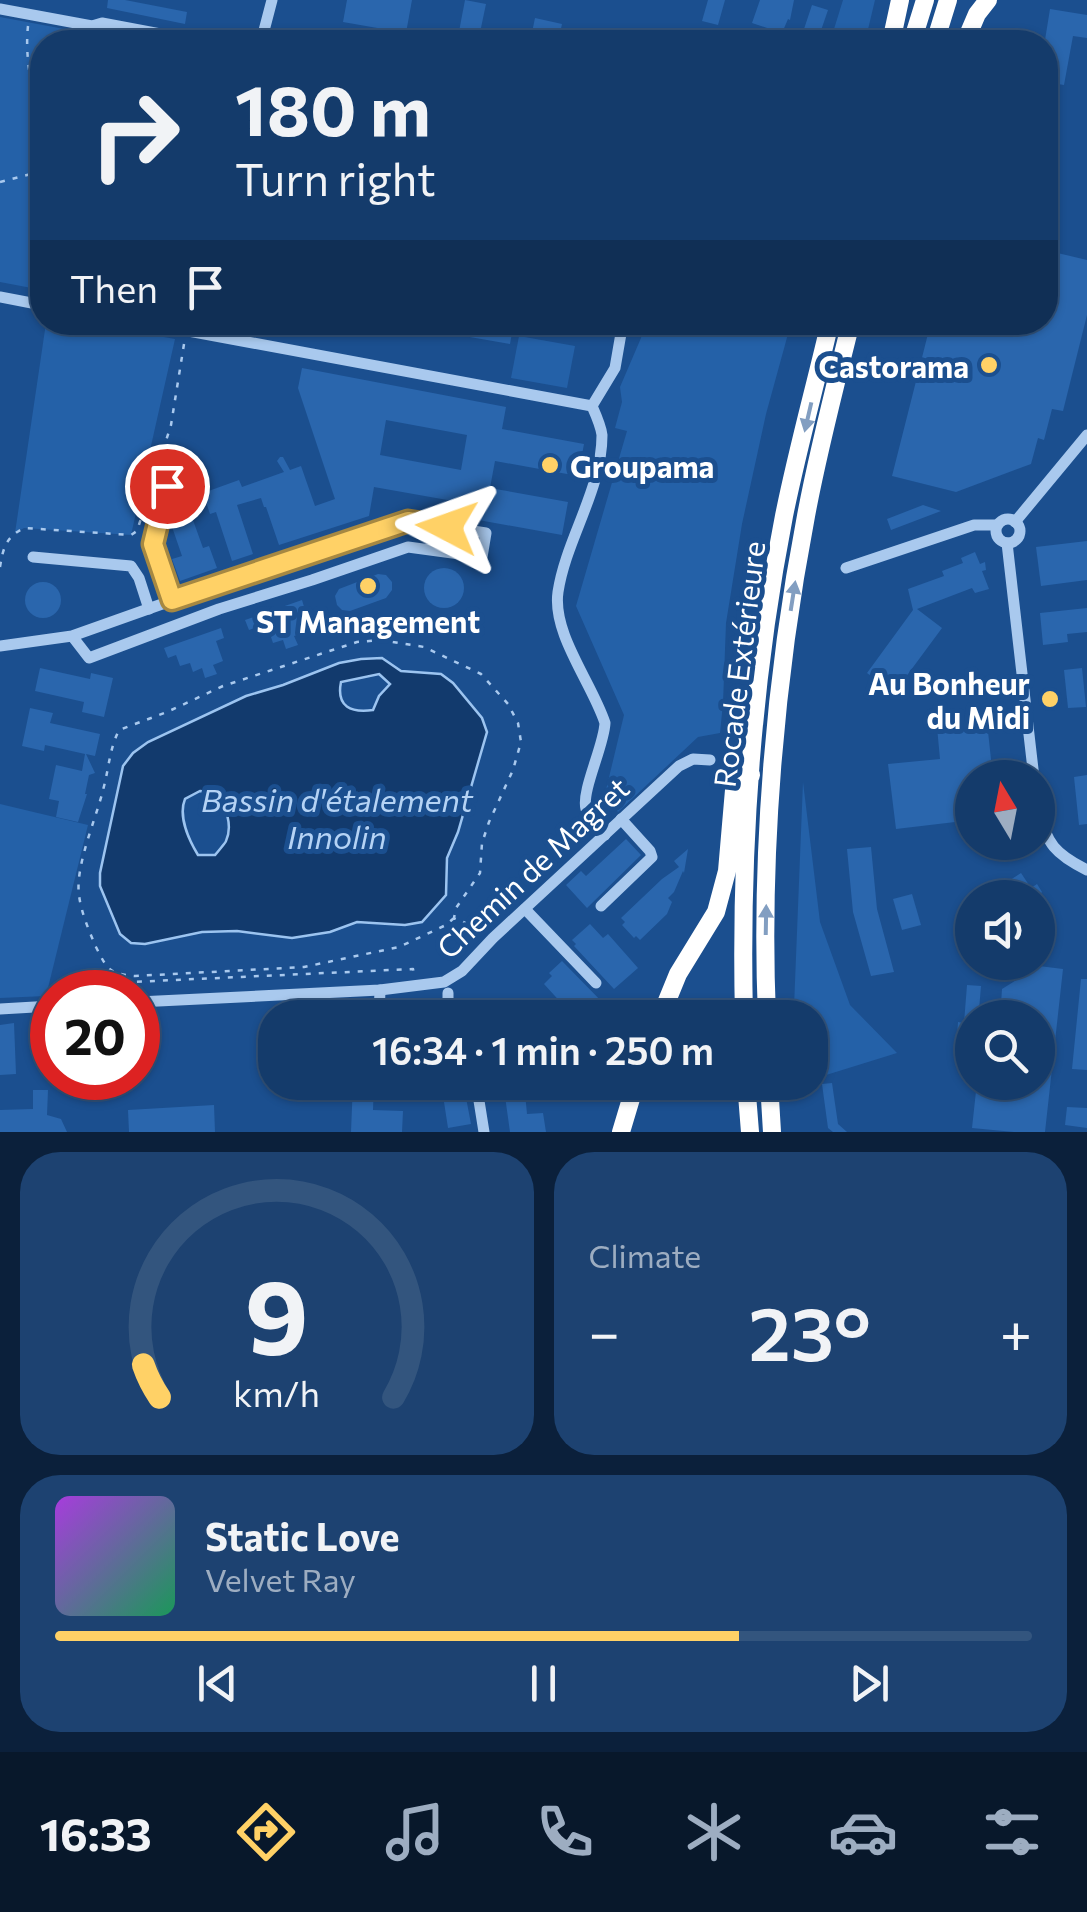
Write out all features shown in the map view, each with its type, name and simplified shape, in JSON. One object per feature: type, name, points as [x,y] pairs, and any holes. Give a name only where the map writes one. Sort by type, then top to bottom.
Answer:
[{"type":"highway","points":[[894,30],[900,0]]},
{"type":"highway","points":[[915,30],[924,0]]},
{"type":"highway","points":[[939,30],[948,0]]},
{"type":"highway","points":[[960,30],[970,0]]},
{"type":"highway","points":[[970,30],[988,0]]},
{"type":"highway","name":"Rocade Extérieure","points":[[744,1000],[750,775],[761,668],[784,515],[827,335]]},
{"type":"highway","points":[[766,1000],[767,863],[775,741],[791,608],[806,516],[849,335]]},
{"type":"highway","points":[[667,1000],[678,974],[716,912],[726,871],[734,790],[750,775]]},
{"type":"highway","points":[[621,1132],[631,1100]]},
{"type":"highway","points":[[746,1100],[748,1132]]},
{"type":"highway","points":[[770,1100],[772,1132]]},
{"type":"street","points":[[264,30],[272,0]]},
{"type":"street","points":[[0,9],[92,26],[102,23],[139,30]]},
{"type":"street","points":[[0,297],[30,303]]},
{"type":"street","points":[[239,335],[592,406]]},
{"type":"street","points":[[592,406],[615,368],[621,335]]},
{"type":"street","points":[[592,406],[602,432],[596,472],[558,594],[563,628],[605,722],[584,802],[586,814],[605,835]]},
{"type":"street","points":[[1015,522],[1087,435]]},
{"type":"street","points":[[167,486],[153,544],[172,600]]},
{"type":"street","points":[[0,646],[72,636],[408,521],[486,533],[482,557],[408,547],[219,609],[89,658],[72,636]]},
{"type":"street","points":[[846,568],[974,525],[1015,522]]},
{"type":"street","points":[[1007,543],[1019,534],[1015,522]]},
{"type":"street","points":[[997,525],[997,537],[1007,543]]},
{"type":"street","points":[[390,526],[400,550]]},
{"type":"street","points":[[1007,543],[1032,760]]},
{"type":"street","points":[[304,555],[312,580]]},
{"type":"street","points":[[33,557],[131,566],[149,609]]},
{"type":"street","name":"Chemin de Magret","points":[[160,1001],[380,990],[444,982],[462,970],[679,766],[694,759],[710,760]]},
{"type":"street","points":[[601,906],[652,857],[621,819]]},
{"type":"street","points":[[1055,849],[1087,870]]},
{"type":"street","points":[[525,909],[596,983]]},
{"type":"street","points":[[380,990],[380,1000]]},
{"type":"street","points":[[448,993],[448,1000]]},
{"type":"street","points":[[0,1009],[30,1007]]},
{"type":"street","points":[[479,1100],[484,1132]]},
{"type":"path","points":[[29,14],[26,43],[30,78]]},
{"type":"path","points":[[0,182],[30,174]]},
{"type":"path","points":[[0,567],[4,546],[15,532],[24,528],[131,535],[137,531],[171,425],[185,335]]},
{"type":"path","points":[[381,640],[424,647],[480,674],[508,704],[518,722],[521,742],[514,770],[482,843],[480,873],[456,908],[454,918],[399,947],[304,967],[118,975],[108,968],[92,938],[78,893],[118,730],[223,686],[357,642],[381,640]]},
{"type":"path","points":[[454,918],[493,938]]},
{"type":"path","points":[[160,980],[413,968],[416,987]]},
{"type":"shaded area","points":[[843,0],[875,0],[868,30],[834,30]]},
{"type":"shaded area","points":[[0,17],[70,30],[30,30],[30,288],[0,282]]},
{"type":"shaded area","points":[[44,335],[152,335],[175,339],[131,535],[24,528],[15,533]]},
{"type":"shaded area","points":[[788,335],[742,524],[726,623],[720,733],[698,737],[618,812],[605,794],[624,715],[576,606],[627,431],[615,428],[622,402],[620,387],[641,338]]},
{"type":"shaded area","points":[[519,336],[575,346],[567,388],[511,378]]},
{"type":"shaded area","points":[[803,782],[820,922],[850,1005],[897,1053],[828,1074],[828,1000],[794,1000]]},
{"type":"shaded area","points":[[0,804],[88,825],[52,970],[30,970],[30,997],[0,998]]},
{"type":"water","name":"Bassin d'étalement Innolin","points":[[382,658],[401,671],[441,674],[482,718],[487,732],[447,858],[446,895],[422,922],[405,925],[357,922],[330,932],[292,938],[237,931],[202,932],[145,944],[131,943],[120,934],[100,886],[100,873],[123,766],[133,753],[148,742],[246,696],[361,659]],"holes":[[[379,674],[390,684],[373,710],[352,709],[343,703],[341,682]],[[200,791],[216,793],[227,816],[226,842],[215,855],[198,855],[184,820],[185,799]]]},
{"type":"building","points":[[108,0],[187,12],[185,24],[107,8]]},
{"type":"building","points":[[347,0],[412,0],[407,30],[343,22]]},
{"type":"building","points":[[465,0],[486,4],[481,30],[459,30]]},
{"type":"building","points":[[708,0],[725,0],[718,25],[702,21]]},
{"type":"building","points":[[760,0],[794,0],[783,30],[752,23]]},
{"type":"building","points":[[812,5],[828,10],[821,30],[804,30]]},
{"type":"building","points":[[1050,9],[1087,15],[1087,38],[1073,36],[1064,85],[1058,84],[1058,30],[1047,30]]},
{"type":"building","points":[[535,18],[562,24],[561,30],[532,30]]},
{"type":"building","name":"Castorama","points":[[1058,253],[1087,260],[1087,315],[1063,411],[1052,409],[1044,440],[1038,438],[1031,464],[956,492],[892,476],[928,335],[1058,335]]},
{"type":"building","points":[[464,335],[512,335],[510,344]]},
{"type":"building","points":[[302,368],[506,407],[502,429],[584,444],[578,476],[495,461],[490,488],[568,502],[562,535],[451,515],[453,501],[374,487],[369,516],[279,545],[261,498],[237,505],[253,554],[232,561],[216,512],[210,514],[203,493],[239,480],[242,487],[284,472],[277,461],[283,457],[290,470],[301,466],[315,506],[335,499],[298,388]],"holes":[[[386,420],[467,435],[461,470],[380,455]]]},
{"type":"building","points":[[923,505],[941,511],[891,530],[887,519]]},
{"type":"building","points":[[189,509],[203,548],[209,546],[217,568],[180,581],[172,559],[182,556],[169,518]]},
{"type":"building","points":[[1087,541],[1087,580],[1041,586],[1036,547]]},
{"type":"building","points":[[975,552],[980,564],[985,562],[986,570],[982,571],[989,589],[975,593],[972,588],[917,609],[942,628],[894,693],[867,673],[913,610],[908,589],[944,576],[942,571],[963,563],[961,558]]},
{"type":"building","points":[[444,568],[458,574],[464,588],[458,602],[444,608],[430,602],[424,588],[430,574]]},
{"type":"building","points":[[378,574],[386,575],[392,582],[386,598],[350,611],[337,605],[335,596],[339,589]]},
{"type":"building","points":[[43,582],[56,587],[61,600],[56,613],[43,618],[30,613],[25,600],[30,587]]},
{"type":"building","points":[[302,600],[305,610],[296,613],[303,633],[294,636],[298,645],[286,649],[283,640],[273,643],[270,634],[261,637],[257,627],[249,630],[245,620]]},
{"type":"building","points":[[1087,608],[1087,632],[1067,634],[1068,642],[1043,645],[1040,613]]},
{"type":"building","points":[[221,628],[224,638],[216,641],[223,661],[213,665],[217,674],[205,678],[202,668],[193,672],[190,663],[180,666],[176,655],[168,658],[164,648]]},
{"type":"building","points":[[40,668],[90,679],[91,673],[113,678],[104,717],[82,712],[84,702],[35,691]]},
{"type":"building","points":[[1082,668],[1086,707],[1068,708],[1064,670]]},
{"type":"building","points":[[30,708],[53,713],[50,723],[100,734],[95,756],[86,754],[95,773],[89,775],[78,822],[56,817],[59,801],[49,799],[56,765],[82,771],[85,754],[45,745],[44,751],[22,746]]},
{"type":"building","points":[[987,722],[991,760],[955,760],[955,822],[896,829],[888,764],[940,759],[937,727]]},
{"type":"building","points":[[1087,775],[1087,824],[1079,825],[1074,777]]},
{"type":"building","points":[[626,839],[641,855],[587,908],[566,885],[581,871],[586,876]]},
{"type":"building","points":[[871,847],[877,909],[894,972],[871,976],[853,912],[847,849]]},
{"type":"building","points":[[688,849],[684,873],[668,898],[672,902],[667,914],[640,940],[634,938],[621,918],[679,867],[674,861]]},
{"type":"building","points":[[912,894],[921,925],[902,930],[893,899]]},
{"type":"building","points":[[590,924],[603,938],[608,934],[638,968],[614,989],[574,946],[572,940]]},
{"type":"building","points":[[562,961],[600,1000],[559,1000],[544,984],[552,976],[549,973]]},
{"type":"building","points":[[1055,968],[1063,969],[1055,1041],[1055,1000],[1001,1000],[1002,989],[1016,980],[1055,980]]},
{"type":"building","points":[[1081,979],[1087,979],[1087,1070],[1072,1069]]},
{"type":"building","points":[[967,985],[981,986],[980,1000],[966,1000]]},
{"type":"building","points":[[14,1023],[16,1074],[0,1075],[0,1025]]},
{"type":"building","points":[[828,1083],[832,1083],[838,1124],[847,1132],[828,1128],[824,1100],[828,1100]]},
{"type":"building","points":[[33,1100],[48,1100],[47,1115],[61,1119],[67,1132],[0,1132],[0,1110],[33,1109]]},
{"type":"building","points":[[352,1100],[373,1100],[373,1110],[403,1111],[402,1132],[351,1132]]},
{"type":"building","points":[[466,1100],[471,1124],[448,1128],[444,1102]]},
{"type":"building","points":[[506,1100],[526,1100],[527,1114],[543,1113],[546,1132],[510,1132]]},
{"type":"building","points":[[975,1100],[1049,1100],[1045,1132],[972,1128]]},
{"type":"building","points":[[214,1105],[215,1132],[129,1132],[128,1110]]},
{"type":"building","points":[[1067,1107],[1087,1108],[1087,1128],[1065,1125]]},
{"type":"place","name":"Castorama","points":[[989,365]]},
{"type":"place","name":"Groupama","points":[[550,465]]},
{"type":"place","name":"ST Management","points":[[368,586]]},
{"type":"place","name":"Au Bonheur du Midi","points":[[1050,699]]},
{"type":"route","points":[[167,486],[153,544],[172,600],[408,521],[447,527]]}]
